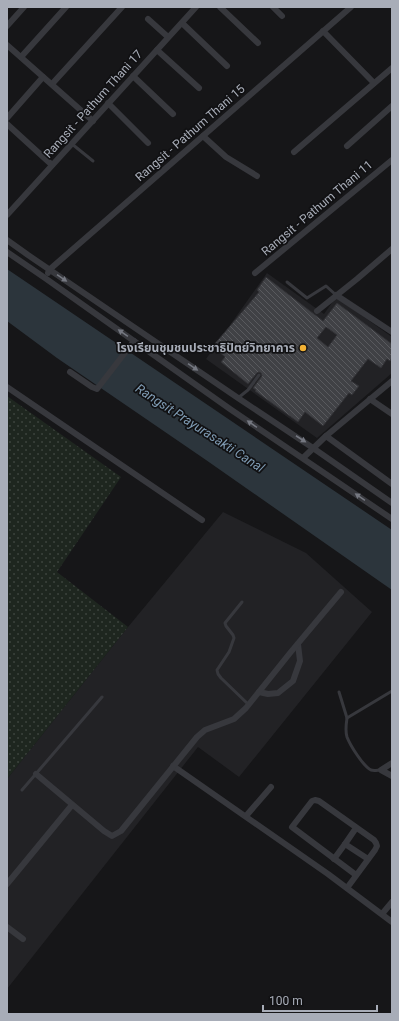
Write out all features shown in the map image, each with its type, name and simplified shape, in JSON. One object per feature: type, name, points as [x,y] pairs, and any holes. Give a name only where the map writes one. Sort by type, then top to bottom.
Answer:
[{"type":"street","points":[[7,26],[24,7]]},
{"type":"street","points":[[21,57],[66,7]]},
{"type":"street","points":[[52,84],[122,7]]},
{"type":"street","name":"Rangsit - Pathum Thani 17","points":[[7,215],[195,7]]},
{"type":"street","points":[[220,7],[258,43]]},
{"type":"street","points":[[273,7],[282,16]]},
{"type":"street","name":"Rangsit - Pathum Thani 15","points":[[45,278],[49,270],[351,7]]},
{"type":"street","points":[[148,19],[168,37]]},
{"type":"street","points":[[182,23],[227,66]]},
{"type":"street","points":[[323,31],[374,83]]},
{"type":"street","points":[[7,45],[93,120]]},
{"type":"street","points":[[157,50],[199,88]]},
{"type":"street","points":[[294,152],[392,68]]},
{"type":"street","points":[[133,76],[173,114]]},
{"type":"street","points":[[7,118],[44,77]]},
{"type":"street","points":[[108,103],[148,143]]},
{"type":"street","points":[[347,146],[392,106]]},
{"type":"street","points":[[7,124],[52,165]]},
{"type":"street","points":[[204,136],[226,157],[257,176]]},
{"type":"street","name":"Rangsit - Pathum Thani 11","points":[[255,274],[392,160]]},
{"type":"street","points":[[7,240],[392,503]]},
{"type":"street","points":[[317,311],[392,249]]},
{"type":"street","points":[[7,252],[230,409],[392,519]]},
{"type":"street","points":[[336,295],[392,332]]},
{"type":"street","points":[[70,372],[92,387],[96,389],[99,388],[134,341]]},
{"type":"street","points":[[303,458],[326,436],[392,381]]},
{"type":"street","points":[[7,387],[202,520]]},
{"type":"street","points":[[370,399],[392,414]]},
{"type":"street","points":[[326,436],[392,484]]},
{"type":"street","points":[[36,774],[104,832],[112,836],[121,831],[197,737],[205,730],[234,718],[249,705],[341,592]]},
{"type":"street","points":[[259,692],[268,694],[278,693],[293,681],[300,661],[298,644]]},
{"type":"street","points":[[392,763],[381,770],[392,776]]},
{"type":"street","points":[[173,766],[246,816],[392,922]]},
{"type":"street","points":[[246,816],[271,788]]},
{"type":"street","points":[[347,888],[356,876],[377,846],[376,843],[374,840],[319,801],[312,801],[292,828],[356,876]]},
{"type":"street","points":[[7,884],[72,805]]},
{"type":"street","points":[[334,859],[356,828]]},
{"type":"street","points":[[345,844],[368,859]]},
{"type":"street","points":[[382,914],[392,902]]},
{"type":"street","points":[[7,927],[23,939]]},
{"type":"lane","points":[[72,144],[93,161]]},
{"type":"lane","points":[[287,282],[308,298],[326,286],[336,295]]},
{"type":"lane","points":[[238,398],[248,390],[259,375]]},
{"type":"lane","points":[[242,602],[225,623],[234,638],[229,652],[217,670],[221,678],[249,705]]},
{"type":"lane","points":[[347,718],[392,691]]},
{"type":"lane","points":[[339,692],[347,718],[346,728],[348,738],[361,760],[372,770],[381,770]]},
{"type":"lane","points":[[22,790],[102,697]]},
{"type":"shaded area","name":"โรงเรียนชุมชนประชาธิปัตย์วิทยาคาร","points":[[267,273],[324,314],[336,297],[392,337],[392,373],[317,438],[206,359]]},
{"type":"shaded area","points":[[7,396],[121,477],[57,572],[128,627],[7,779]]},
{"type":"shaded area","points":[[223,512],[306,553],[372,612],[239,777],[198,747],[7,989],[7,779],[128,627]]},
{"type":"water","name":"Rangsit Prayurasakti Canal","points":[[7,269],[392,530],[392,590],[57,358],[7,321]]},
{"type":"building","name":"โรงเรียนชุมชนประชาธิปัตย์วิทยาคาร","points":[[266,277],[323,321],[337,303],[392,344],[392,358],[390,361],[387,359],[381,368],[368,359],[351,381],[359,386],[352,395],[349,393],[323,426],[305,412],[298,422],[255,391],[256,390],[253,388],[262,376],[261,373],[257,373],[248,384],[221,362],[225,357],[213,346],[259,292],[257,290]],"holes":[[[326,327],[337,335],[328,347],[317,338]]]},
{"type":"place","name":"โรงเรียนชุมชนประชาธิปัตย์วิทยาคาร","points":[[303,348]]}]
